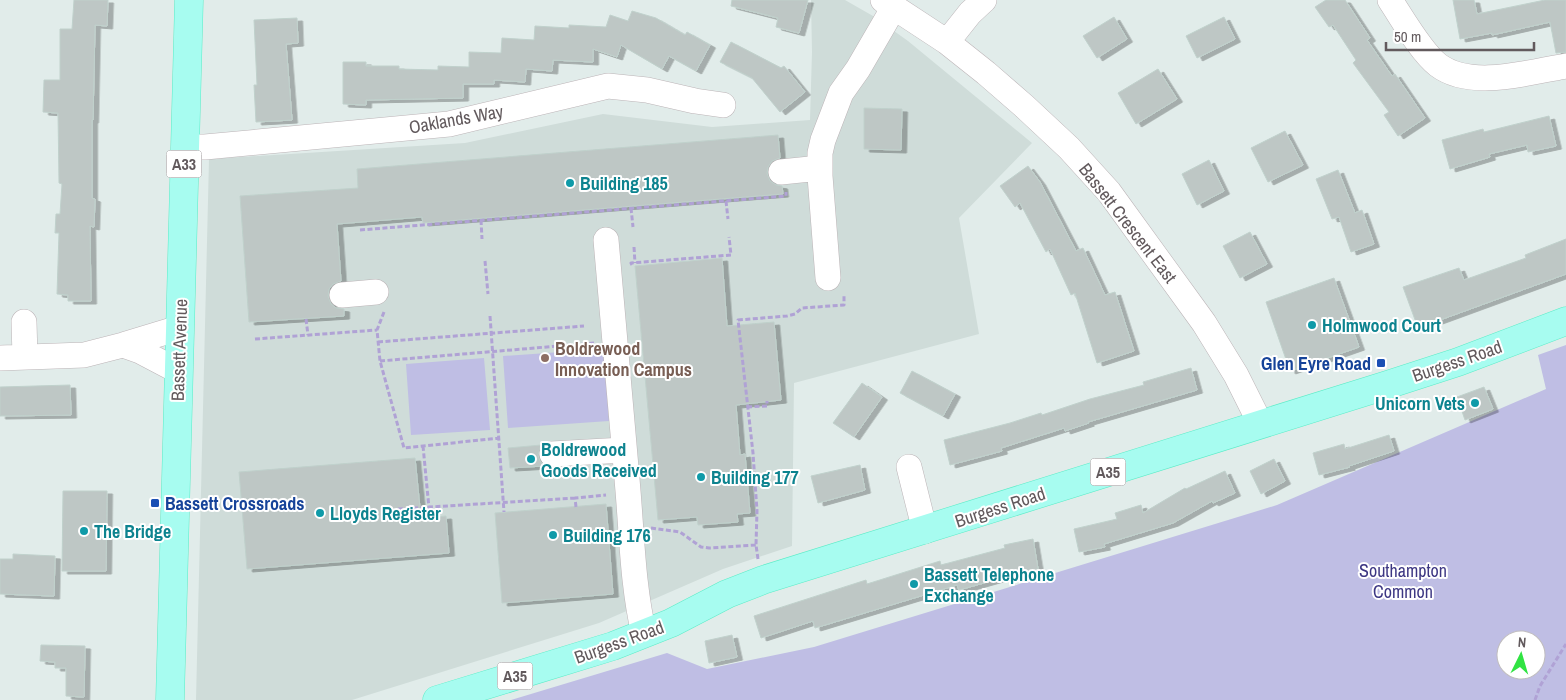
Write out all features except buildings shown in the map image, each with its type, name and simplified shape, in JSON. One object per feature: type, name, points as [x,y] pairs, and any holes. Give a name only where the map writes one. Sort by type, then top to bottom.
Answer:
[{"type":"main road","name":"Bassett Avenue","points":[[170,700],[189,0]]},
{"type":"main road","name":"Burgess Road","points":[[437,700],[572,659],[644,634],[671,623],[727,594],[763,580],[925,531],[1458,362],[1566,321]]},
{"type":"street","points":[[947,42],[970,13],[984,0]]},
{"type":"street","points":[[1390,0],[1424,49],[1438,65],[1456,74],[1478,78],[1500,77],[1566,66]]},
{"type":"street","points":[[835,282],[820,168],[823,140],[834,107],[847,82],[858,69],[889,3]]},
{"type":"street","name":"Bassett Crescent East","points":[[889,3],[947,42],[1024,106],[1069,148],[1109,192],[1204,323],[1236,375],[1261,425]]},
{"type":"street","name":"Oaklands Way","points":[[185,147],[205,147],[449,124],[608,86],[647,90],[723,105]]},
{"type":"street","points":[[783,180],[820,168]]},
{"type":"street","points":[[606,240],[637,604],[644,634]]},
{"type":"street","points":[[342,295],[381,301]]},
{"type":"street","points":[[24,322],[25,357]]},
{"type":"street","points":[[0,358],[84,354],[179,328]]},
{"type":"street","points":[[122,345],[140,351],[178,371]]},
{"type":"street","points":[[552,454],[624,450]]},
{"type":"street","points":[[909,467],[925,531]]},
{"type":"path","points":[[360,230],[604,209],[786,196],[783,180]]},
{"type":"path","points":[[726,201],[728,219]]},
{"type":"path","points":[[631,208],[633,227]]},
{"type":"path","points":[[481,220],[482,239]]},
{"type":"path","points":[[634,247],[633,263],[731,255],[729,237]]},
{"type":"path","points":[[484,261],[488,294]]},
{"type":"path","points":[[763,580],[756,545],[757,511],[738,320],[760,321],[795,314],[802,308],[844,304],[835,282]]},
{"type":"path","points":[[381,301],[378,330],[380,361],[404,448],[500,438]]},
{"type":"path","points":[[490,316],[504,512]]},
{"type":"path","points":[[306,318],[308,336]]},
{"type":"path","points":[[378,342],[584,326]]},
{"type":"path","points":[[255,339],[378,330]]},
{"type":"path","points":[[380,361],[595,343]]},
{"type":"path","points":[[747,407],[768,406],[767,402]]},
{"type":"path","points":[[423,446],[428,508]]},
{"type":"path","points":[[398,510],[504,504],[609,495]]},
{"type":"path","points":[[575,498],[576,506]]},
{"type":"path","points":[[646,528],[680,532],[701,546],[709,548],[756,545]]},
{"type":"path","points":[[1535,700],[1540,686],[1566,644]]},
{"type":"shaded area","name":"Boldrewood Innovation Campus","points":[[811,0],[845,0],[873,16],[908,41],[1032,143],[959,218],[979,334],[794,383],[792,546],[723,569],[599,623],[352,700],[196,700],[209,159],[465,143],[603,114],[712,127],[810,120]]},
{"type":"green space","name":"Southampton Common","points":[[1566,345],[1566,700],[511,700],[667,653],[707,669],[814,647],[1277,505],[1546,389],[1538,355]]},
{"type":"green space","points":[[604,349],[609,421],[508,428],[503,356]]},
{"type":"green space","points":[[484,358],[490,430],[411,435],[406,364]]},
{"type":"place","name":"Building 185","points":[[570,183]]},
{"type":"place","name":"Holmwood Court","points":[[1312,325]]},
{"type":"place","name":"Boldrewood Innovation Campus","points":[[545,358]]},
{"type":"place","name":"Glen Eyre Road","points":[[1381,363]]},
{"type":"place","name":"Unicorn Vets","points":[[1475,403]]},
{"type":"place","name":"Boldrewood Goods Received","points":[[531,459]]},
{"type":"place","name":"Building 177","points":[[701,477]]},
{"type":"place","name":"Bassett Crossroads","points":[[155,503]]},
{"type":"place","name":"Lloyds Register","points":[[320,513]]},
{"type":"place","name":"The Bridge","points":[[84,531]]},
{"type":"place","name":"Building 176","points":[[553,535]]},
{"type":"place","name":"Bassett Telephone Exchange","points":[[914,584]]}]
